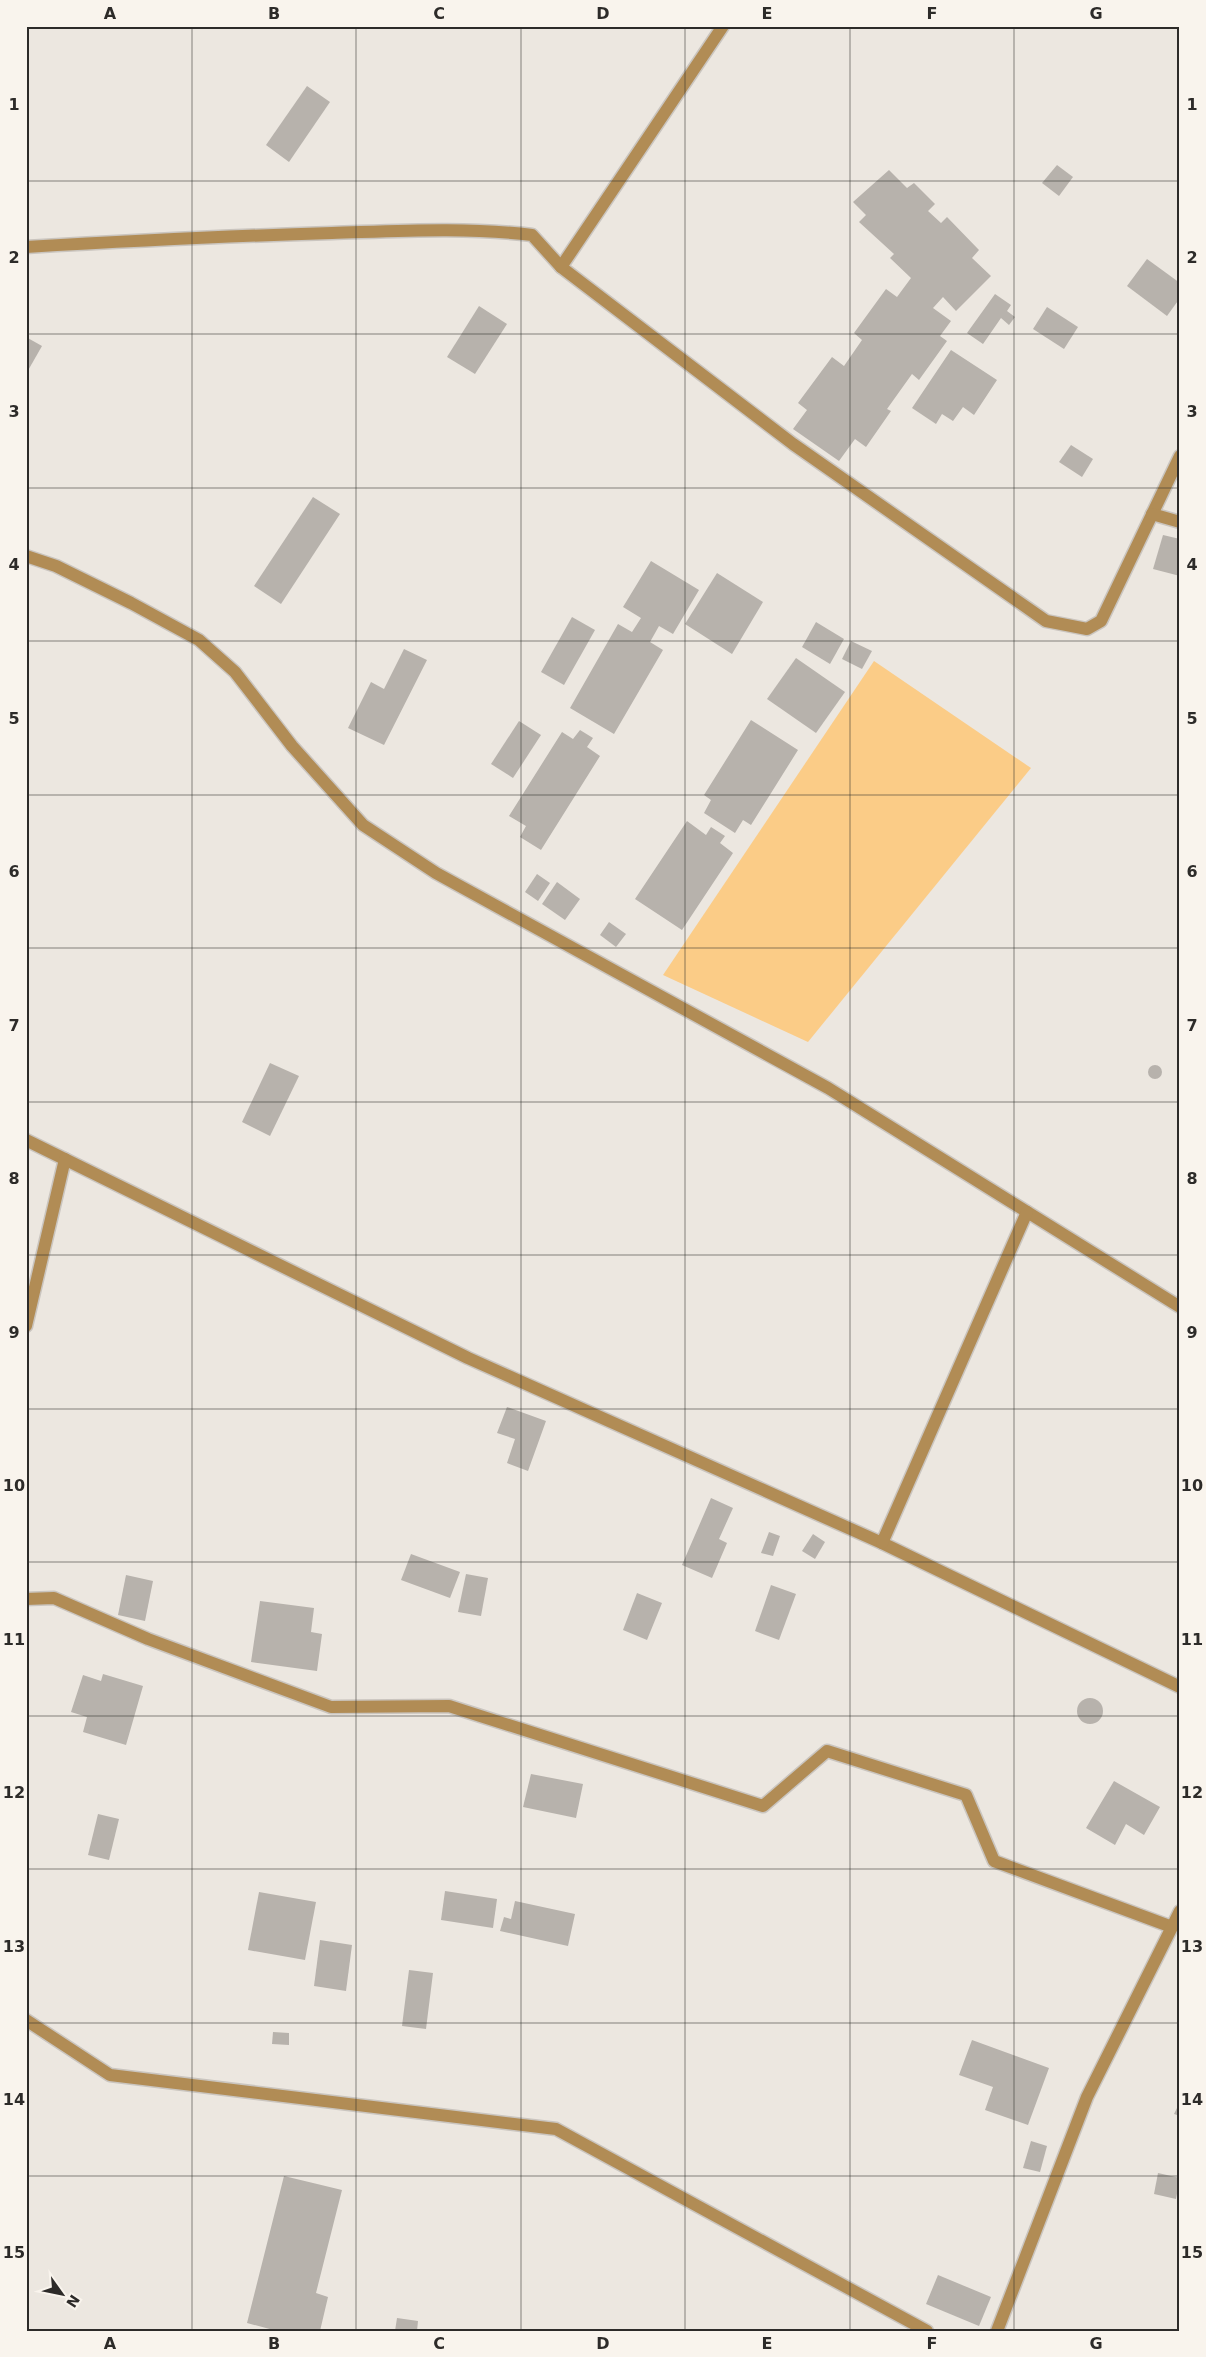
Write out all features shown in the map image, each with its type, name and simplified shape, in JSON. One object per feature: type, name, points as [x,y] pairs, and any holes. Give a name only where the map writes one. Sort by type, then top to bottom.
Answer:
[{"type":"street","points":[[561,267],[723,26]]},
{"type":"street","points":[[26,247],[211,236],[487,230],[532,235],[561,267],[793,444],[1046,621],[1087,629],[1101,621],[1180,456]]},
{"type":"street","points":[[1152,514],[1180,522]]},
{"type":"street","points":[[26,556],[56,566],[200,640],[235,672],[292,746],[363,825],[436,872],[828,1088],[1180,1307]]},
{"type":"street","points":[[26,1140],[468,1358],[882,1543],[1180,1687]]},
{"type":"street","points":[[26,1326],[65,1159]]},
{"type":"street","points":[[882,1543],[1027,1212]]},
{"type":"street","points":[[26,1599],[54,1598],[148,1639],[331,1707],[449,1706],[763,1806],[827,1751],[966,1795],[994,1861],[1172,1927]]},
{"type":"street","points":[[997,2331],[1086,2097],[1180,1911]]},
{"type":"street","points":[[26,2020],[110,2075],[556,2129],[927,2331]]},
{"type":"shaded area","points":[[874,661],[1031,768],[808,1042],[663,975]]},
{"type":"building","points":[[307,86],[330,102],[289,162],[266,145]]},
{"type":"building","points":[[1057,165],[1073,177],[1059,196],[1042,183]]},
{"type":"building","points":[[889,170],[907,188],[914,183],[935,204],[928,211],[941,223],[947,217],[979,250],[972,258],[991,276],[956,311],[943,297],[933,308],[951,321],[940,336],[947,341],[919,380],[912,374],[887,409],[891,411],[866,447],[855,439],[839,461],[793,429],[807,410],[798,403],[832,357],[844,366],[862,340],[854,333],[886,289],[897,297],[911,278],[890,258],[894,254],[859,222],[866,215],[853,202]]},
{"type":"building","points":[[1147,259],[1180,283],[1180,298],[1167,316],[1127,286]]},
{"type":"building","points":[[995,294],[1011,305],[1007,311],[1015,317],[1009,325],[1001,318],[983,344],[967,333]]},
{"type":"building","points":[[479,306],[507,324],[475,374],[447,357]]},
{"type":"building","points":[[1047,307],[1078,327],[1064,349],[1033,329]]},
{"type":"building","points":[[26,337],[42,346],[26,374]]},
{"type":"building","points":[[951,350],[997,380],[974,415],[963,407],[953,421],[942,414],[936,424],[912,408]]},
{"type":"building","points":[[1071,445],[1093,459],[1082,477],[1059,462]]},
{"type":"building","points":[[313,497],[340,514],[281,604],[254,586]]},
{"type":"building","points":[[1163,535],[1180,539],[1180,576],[1153,569]]},
{"type":"building","points":[[651,561],[699,590],[673,634],[659,626],[650,642],[663,650],[614,734],[570,708],[618,624],[632,632],[641,618],[623,607]]},
{"type":"building","points":[[717,573],[763,602],[732,654],[685,624]]},
{"type":"building","points":[[572,617],[595,630],[564,685],[541,672]]},
{"type":"building","points":[[816,622],[844,639],[830,664],[802,647]]},
{"type":"building","points":[[851,641],[872,651],[862,669],[842,659]]},
{"type":"building","points":[[404,649],[427,660],[384,745],[348,728],[371,682],[384,689]]},
{"type":"building","points":[[796,658],[845,692],[816,733],[767,699]]},
{"type":"building","points":[[751,720],[798,750],[751,825],[743,820],[735,833],[704,813],[711,800],[704,795]]},
{"type":"building","points":[[519,721],[541,735],[513,778],[491,764]]},
{"type":"building","points":[[580,730],[593,738],[587,747],[600,756],[541,850],[520,837],[526,826],[509,816],[562,732],[573,739]]},
{"type":"building","points":[[687,821],[706,835],[711,827],[725,836],[720,843],[733,853],[682,930],[635,899]]},
{"type":"building","points":[[537,874],[550,883],[538,901],[525,892]]},
{"type":"building","points":[[557,882],[580,899],[565,920],[542,904]]},
{"type":"building","points":[[609,922],[626,934],[616,947],[600,935]]},
{"type":"building","points":[[270,1063],[299,1076],[270,1136],[242,1122]]},
{"type":"building","points":[[1155,1065],[1160,1067],[1162,1072],[1160,1077],[1155,1079],[1150,1077],[1148,1072],[1150,1067]]},
{"type":"building","points":[[507,1407],[546,1421],[528,1471],[507,1463],[515,1439],[497,1433]]},
{"type":"building","points":[[711,1498],[733,1508],[719,1539],[727,1543],[712,1578],[682,1565]]},
{"type":"building","points":[[769,1532],[780,1536],[773,1556],[761,1553]]},
{"type":"building","points":[[813,1534],[825,1542],[815,1559],[802,1551]]},
{"type":"building","points":[[411,1554],[460,1572],[450,1598],[401,1580]]},
{"type":"building","points":[[466,1574],[488,1578],[481,1616],[458,1612]]},
{"type":"building","points":[[126,1575],[153,1581],[145,1621],[118,1615]]},
{"type":"building","points":[[771,1585],[796,1594],[779,1640],[755,1631]]},
{"type":"building","points":[[637,1593],[662,1603],[647,1640],[623,1630]]},
{"type":"building","points":[[260,1601],[314,1608],[311,1632],[322,1634],[317,1671],[251,1662]]},
{"type":"building","points":[[103,1674],[143,1686],[126,1745],[83,1732],[87,1717],[71,1712],[83,1675],[101,1681]]},
{"type":"building","points":[[1090,1698],[1099,1702],[1103,1711],[1099,1720],[1090,1724],[1081,1720],[1077,1711],[1081,1702]]},
{"type":"building","points":[[531,1774],[583,1784],[576,1818],[523,1807]]},
{"type":"building","points":[[1114,1781],[1160,1807],[1144,1835],[1126,1824],[1115,1845],[1086,1828]]},
{"type":"building","points":[[98,1814],[119,1819],[109,1860],[88,1855]]},
{"type":"building","points":[[445,1891],[497,1899],[493,1928],[441,1920]]},
{"type":"building","points":[[259,1892],[316,1902],[305,1960],[248,1950]]},
{"type":"building","points":[[515,1901],[575,1914],[568,1946],[500,1931],[504,1917],[511,1919]]},
{"type":"building","points":[[320,1940],[352,1945],[346,1991],[314,1986]]},
{"type":"building","points":[[409,1970],[433,1973],[426,2029],[402,2026]]},
{"type":"building","points":[[273,2032],[289,2033],[289,2045],[272,2044]]},
{"type":"building","points":[[972,2040],[1049,2068],[1028,2125],[985,2110],[993,2087],[959,2075]]},
{"type":"building","points":[[1180,2102],[1180,2116],[1174,2114]]},
{"type":"building","points":[[1031,2141],[1047,2146],[1040,2172],[1023,2168]]},
{"type":"building","points":[[1158,2173],[1180,2178],[1176,2199],[1154,2194]]},
{"type":"building","points":[[284,2176],[342,2190],[316,2293],[328,2297],[320,2331],[277,2331],[247,2323]]},
{"type":"building","points":[[938,2275],[991,2297],[979,2326],[926,2304]]},
{"type":"building","points":[[397,2318],[418,2321],[417,2331],[395,2331]]}]
